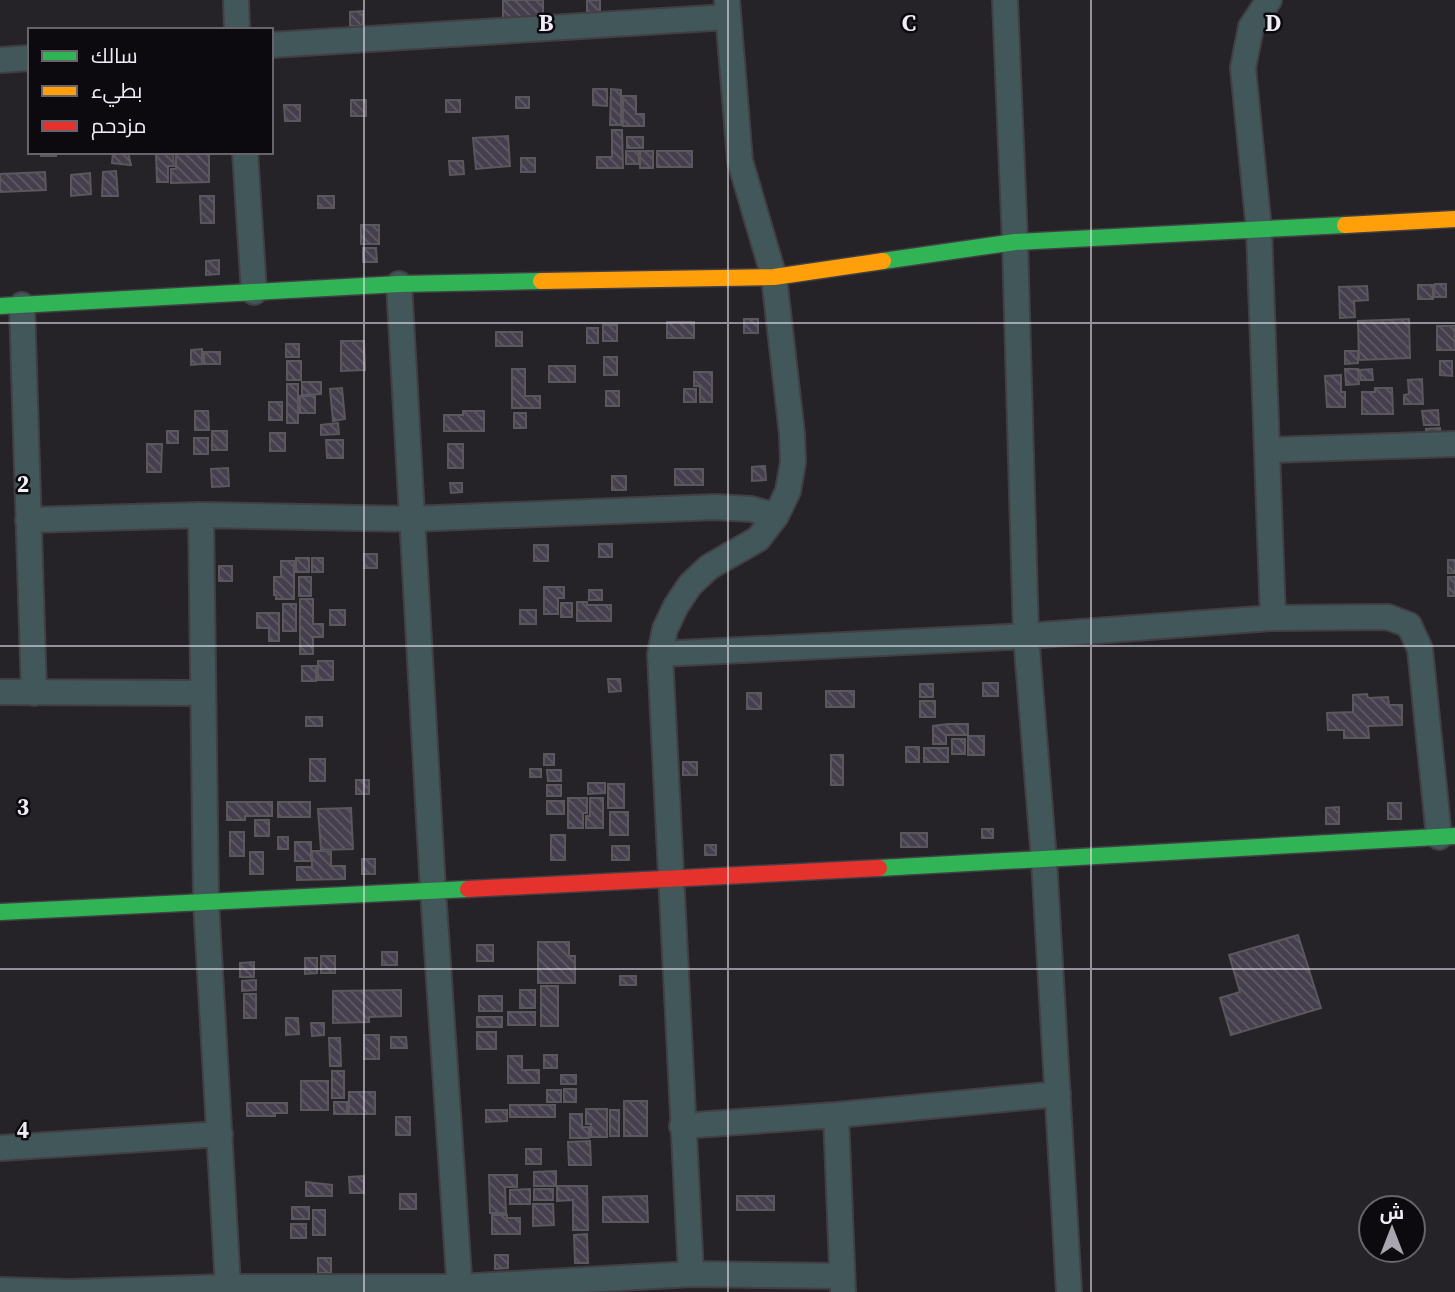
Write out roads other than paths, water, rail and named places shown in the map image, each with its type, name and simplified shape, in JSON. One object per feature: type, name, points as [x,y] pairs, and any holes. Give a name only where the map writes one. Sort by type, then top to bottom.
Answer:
[{"type":"street","points":[[236,0],[237,28]]},
{"type":"street","points":[[1004,0],[1016,242],[1026,636],[1044,860],[1069,1292]]},
{"type":"street","points":[[1269,0],[1251,27],[1243,68],[1259,230],[1273,618]]},
{"type":"street","points":[[273,45],[727,8],[740,160],[774,277],[793,462],[788,491],[776,516],[758,539],[709,567],[690,584],[665,629],[660,654],[691,1274]]},
{"type":"street","points":[[0,60],[28,58]]},
{"type":"street","points":[[245,154],[254,292]]},
{"type":"street","points":[[34,693],[28,520],[11,305],[399,284],[774,277],[1016,242],[1455,219]]},
{"type":"street","points":[[399,284],[433,890],[459,1289]]},
{"type":"street","points":[[1268,450],[1455,444]]},
{"type":"street","points":[[28,520],[201,515],[411,519],[715,507],[751,509],[776,516]]},
{"type":"street","points":[[201,515],[206,902],[228,1287]]},
{"type":"street","points":[[0,912],[1044,860],[1447,836],[1420,649],[1409,625],[1388,617],[1273,618],[1026,636],[660,654]]},
{"type":"street","points":[[0,692],[202,694]]},
{"type":"street","points":[[682,1126],[1058,1094]]},
{"type":"street","points":[[0,1290],[70,1292],[228,1287],[459,1289],[691,1274],[842,1284],[836,1115]]},
{"type":"street","points":[[0,1148],[220,1134]]}]
